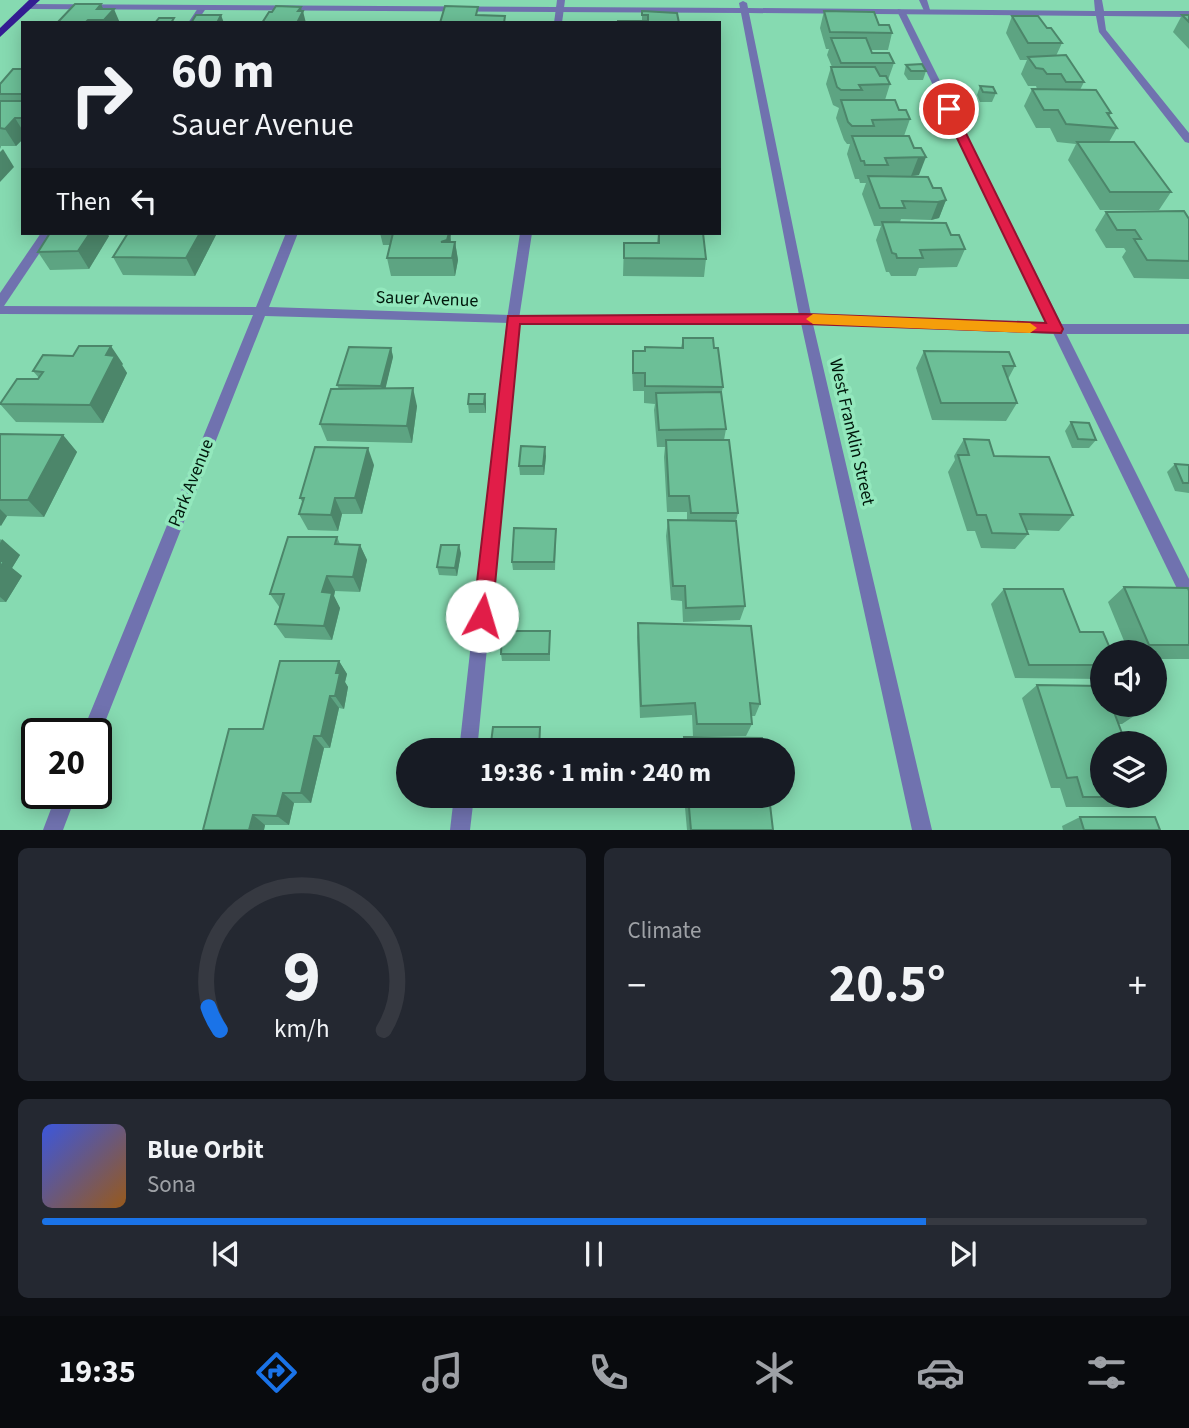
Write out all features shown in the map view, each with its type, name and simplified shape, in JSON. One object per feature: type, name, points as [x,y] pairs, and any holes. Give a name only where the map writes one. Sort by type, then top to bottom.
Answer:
[{"type":"main road","points":[[0,34],[32,3]]},
{"type":"street","points":[[558,21],[561,0]]},
{"type":"street","points":[[923,0],[928,11]]},
{"type":"street","points":[[1098,0],[1102,30],[1189,140]]},
{"type":"street","points":[[32,3],[203,7],[387,4],[560,11],[743,5],[901,11],[1189,13]]},
{"type":"street","points":[[380,21],[387,4]]},
{"type":"street","name":"West Franklin Street","points":[[743,5],[806,319],[922,830]]},
{"type":"street","points":[[193,21],[203,7]]},
{"type":"street","points":[[901,11],[1189,596]]},
{"type":"street","points":[[0,303],[46,235]]},
{"type":"street","name":"Park Avenue","points":[[97,718],[291,235]]},
{"type":"street","points":[[469,738],[513,319],[526,235]]},
{"type":"street","name":"Sauer Avenue","points":[[0,310],[260,311],[513,319],[806,319],[1056,329],[1189,329]]},
{"type":"street","points":[[460,830],[463,808]]},
{"type":"street","points":[[52,830],[61,809]]},
{"type":"building","points":[[75,4],[101,4],[97,9],[114,9],[104,20],[59,21]]},
{"type":"building","points":[[276,6],[301,7],[298,11],[303,11],[298,21],[263,21],[269,12]]},
{"type":"building","points":[[445,6],[478,7],[476,15],[505,16],[504,21],[441,21]]},
{"type":"building","points":[[642,11],[677,13],[679,21],[648,21],[648,15],[642,15]]},
{"type":"building","points":[[824,11],[874,12],[879,25],[889,25],[892,33],[830,32]]},
{"type":"building","points":[[196,15],[221,15],[218,21],[192,21]]},
{"type":"building","points":[[1012,16],[1038,16],[1062,43],[1028,43]]},
{"type":"building","points":[[159,18],[174,18],[172,21],[157,21]]},
{"type":"building","points":[[831,38],[866,38],[872,53],[889,53],[894,63],[841,63]]},
{"type":"building","points":[[1066,55],[1084,82],[1066,82],[1061,74],[1047,74],[1043,69],[1036,68],[1028,57]]},
{"type":"building","points":[[922,64],[926,71],[911,71],[906,65]]},
{"type":"building","points":[[831,67],[875,67],[880,76],[886,76],[890,84],[859,85],[862,90],[841,90],[837,87]]},
{"type":"building","points":[[13,69],[21,69],[21,94],[0,94],[0,84]]},
{"type":"building","points":[[980,86],[993,87],[996,93],[983,92]]},
{"type":"building","points":[[1032,89],[1096,90],[1117,128],[1066,124],[1058,110],[1044,110]]},
{"type":"building","points":[[940,94],[944,102],[935,102],[931,95]]},
{"type":"building","points":[[841,100],[895,100],[899,110],[906,110],[910,119],[872,120],[874,126],[852,126],[848,122]]},
{"type":"building","points":[[0,101],[21,101],[21,118],[15,118],[5,129],[0,128]]},
{"type":"building","points":[[852,136],[909,136],[914,148],[921,148],[926,157],[885,158],[888,165],[865,165]]},
{"type":"building","points":[[1077,142],[1134,142],[1171,192],[1110,192]]},
{"type":"building","points":[[868,176],[928,177],[933,188],[941,188],[946,200],[902,201],[905,208],[880,208]]},
{"type":"building","points":[[1184,211],[1189,219],[1189,261],[1147,260],[1134,239],[1141,239],[1135,230],[1117,230],[1106,212]]},
{"type":"building","points":[[882,222],[946,223],[951,235],[959,235],[965,249],[920,250],[923,258],[897,258],[896,254],[892,253]]},
{"type":"building","points":[[49,235],[89,235],[78,251],[38,252]]},
{"type":"building","points":[[127,235],[199,235],[186,258],[113,257]]},
{"type":"building","points":[[393,235],[448,235],[447,240],[441,242],[455,242],[452,258],[387,258]]},
{"type":"building","points":[[659,235],[703,235],[706,259],[624,258],[624,243],[659,243]]},
{"type":"building","points":[[683,338],[713,338],[714,348],[718,348],[723,387],[645,386],[645,373],[633,373],[633,351],[645,351],[645,347],[683,348]]},
{"type":"building","points":[[79,346],[111,346],[106,355],[115,356],[90,405],[0,404],[17,379],[38,379],[43,372],[33,371],[43,355],[73,356]]},
{"type":"building","points":[[349,347],[391,348],[381,386],[337,385]]},
{"type":"building","points":[[924,351],[1009,352],[1015,366],[1003,366],[1017,403],[941,403]]},
{"type":"building","points":[[413,388],[407,426],[320,424],[331,389]]},
{"type":"building","points":[[721,392],[726,429],[659,430],[656,393]]},
{"type":"building","points":[[469,394],[485,394],[484,404],[468,404]]},
{"type":"building","points":[[1071,422],[1089,423],[1096,440],[1078,439]]},
{"type":"building","points":[[0,434],[63,435],[28,500],[0,500]]},
{"type":"building","points":[[964,439],[989,440],[994,456],[1049,457],[1073,515],[1020,514],[1028,534],[992,533],[986,515],[977,515],[958,455],[969,455]]},
{"type":"building","points":[[666,440],[729,440],[738,513],[691,513],[689,496],[669,496]]},
{"type":"building","points":[[521,446],[545,447],[543,466],[519,466]]},
{"type":"building","points":[[315,447],[368,448],[355,498],[335,498],[331,515],[299,514],[304,498],[300,498]]},
{"type":"building","points":[[1175,464],[1189,465],[1189,483],[1183,483]]},
{"type":"building","points":[[668,520],[736,521],[745,606],[686,608],[685,586],[673,586]]},
{"type":"building","points":[[514,528],[556,529],[554,562],[512,562]]},
{"type":"building","points":[[288,537],[337,537],[335,544],[360,545],[353,577],[327,576],[322,592],[332,593],[324,626],[275,624],[284,594],[270,594]]},
{"type":"building","points":[[441,545],[459,545],[455,568],[437,567]]},
{"type":"building","points":[[1124,587],[1188,588],[1189,645],[1167,645],[1167,640],[1147,640]]},
{"type":"building","points":[[1004,589],[1063,589],[1080,632],[1103,632],[1106,640],[1090,640],[1090,665],[1029,665]]},
{"type":"building","points":[[638,623],[751,626],[760,704],[750,703],[752,724],[697,724],[695,703],[641,706]]},
{"type":"building","points":[[502,631],[550,631],[549,654],[501,654]]},
{"type":"building","points":[[280,661],[339,661],[336,673],[340,673],[335,696],[330,696],[321,736],[314,736],[301,793],[283,793],[277,816],[253,815],[249,830],[203,830],[229,729],[263,729]]},
{"type":"building","points":[[1037,685],[1090,686],[1090,717],[1116,717],[1121,731],[1090,731],[1090,797],[1083,797],[1077,777],[1067,778]]},
{"type":"building","points":[[493,727],[540,727],[540,738],[492,738]]},
{"type":"building","points":[[684,737],[762,738],[684,738]]},
{"type":"building","points":[[689,808],[770,808],[773,830],[691,830]]},
{"type":"building","points":[[1080,817],[1155,817],[1160,830],[1084,830]]},
{"type":"slow traffic","points":[[813,319],[1030,328]]},
{"type":"route","points":[[482,616],[513,319],[806,319],[1056,329],[949,109]]}]
